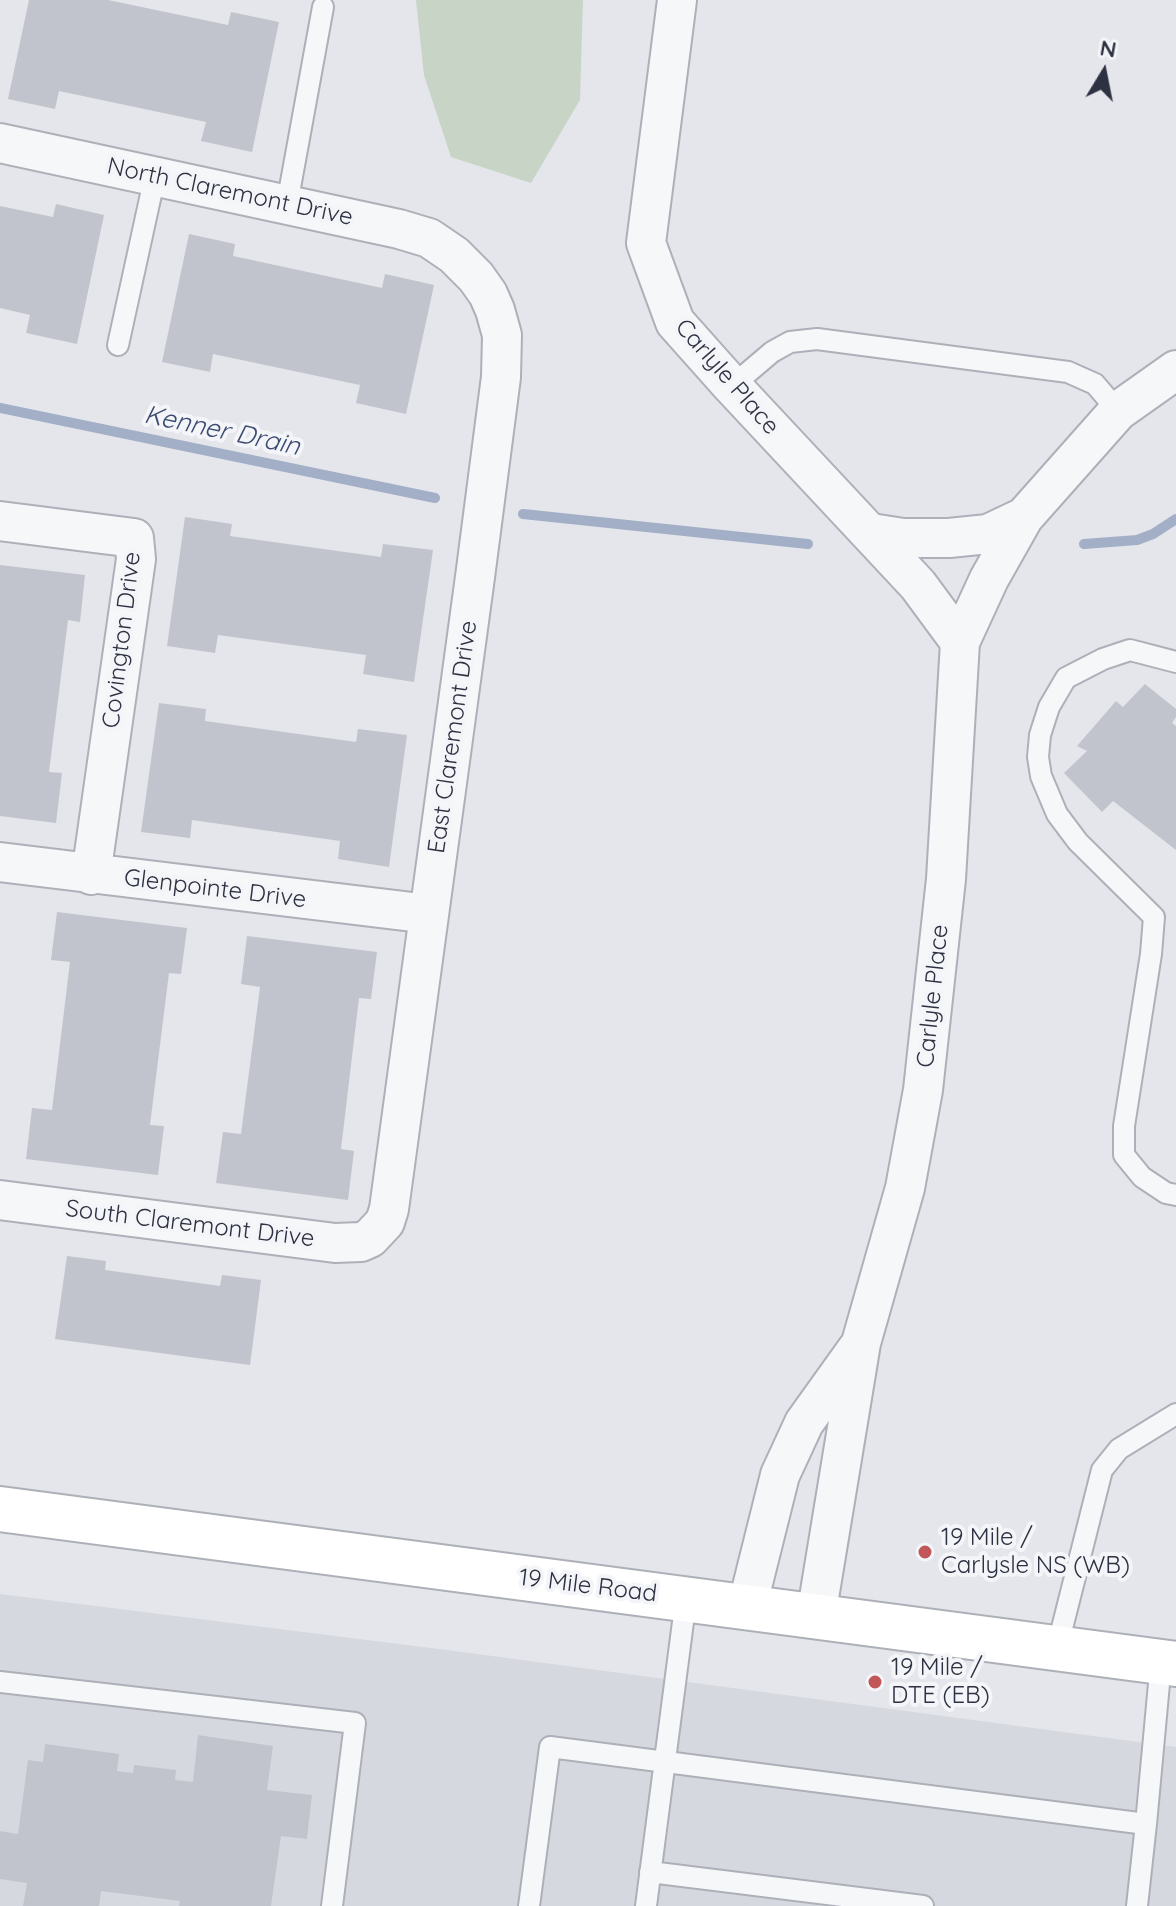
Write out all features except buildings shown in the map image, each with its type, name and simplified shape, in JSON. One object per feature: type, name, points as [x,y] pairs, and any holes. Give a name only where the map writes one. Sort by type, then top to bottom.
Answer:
[{"type":"street","name":"Carlyle Place","points":[[677,0],[646,243],[675,322],[918,585],[960,642]]},
{"type":"street","name":"North Claremont Drive","points":[[0,143],[399,229],[429,238],[454,255]]},
{"type":"street","name":"East Claremont Drive","points":[[378,1230],[385,1222],[389,1209],[501,377],[502,335],[495,310],[476,277],[454,255]]},
{"type":"street","name":"Carlyle Place","points":[[816,1616],[861,1343],[905,1188],[923,1090],[946,879],[960,642],[989,579],[1024,517],[1118,411],[1176,370]]},
{"type":"street","name":"Carlyle Place","points":[[871,533],[903,538],[988,534],[1024,517]]},
{"type":"street","name":"Covington Drive","points":[[0,521],[134,538],[136,559],[91,875]]},
{"type":"street","name":"Glenpointe Drive","points":[[0,862],[429,914]]},
{"type":"street","name":"South Claremont Drive","points":[[0,1200],[335,1243],[361,1242],[378,1230]]},
{"type":"street","name":"Carlyle Place","points":[[747,1607],[780,1475],[804,1423],[861,1343]]},
{"type":"street","name":"19 Mile Road","points":[[0,1509],[1169,1663]]},
{"type":"lane","points":[[287,204],[323,7]]},
{"type":"lane","points":[[118,345],[155,176]]},
{"type":"lane","points":[[732,386],[772,352],[790,342],[817,339],[1068,372],[1095,384],[1118,411]]},
{"type":"lane","points":[[1176,662],[1130,650],[1103,659],[1066,678],[1049,707],[1040,735],[1038,757],[1041,776],[1057,814],[1078,842],[1154,917],[1124,1126],[1124,1155],[1142,1177],[1166,1193],[1176,1195]]},
{"type":"lane","points":[[1057,1648],[1102,1470],[1119,1449],[1176,1414]]},
{"type":"lane","points":[[646,1906],[686,1599]]},
{"type":"lane","points":[[1137,1906],[1169,1663]]},
{"type":"lane","points":[[0,1682],[355,1723],[332,1906]]},
{"type":"lane","points":[[529,1906],[550,1747],[1146,1824]]},
{"type":"lane","points":[[650,1872],[923,1906]]},
{"type":"shaded area","points":[[0,1594],[1176,1747],[1176,1906],[0,1906]]},
{"type":"green space","points":[[416,0],[583,0],[580,100],[531,183],[451,157],[424,75]]},
{"type":"waterway","name":"Kenner Drain","points":[[0,408],[435,498]]},
{"type":"waterway","name":"Kenner Drain","points":[[523,514],[808,544]]},
{"type":"waterway","name":"Kenner Drain","points":[[1084,544],[1137,540],[1176,519]]},
{"type":"place","name":"19 Mile / Carlysle NS (WB)","points":[[925,1552]]},
{"type":"place","name":"19 Mile / DTE (EB)","points":[[875,1682]]}]
